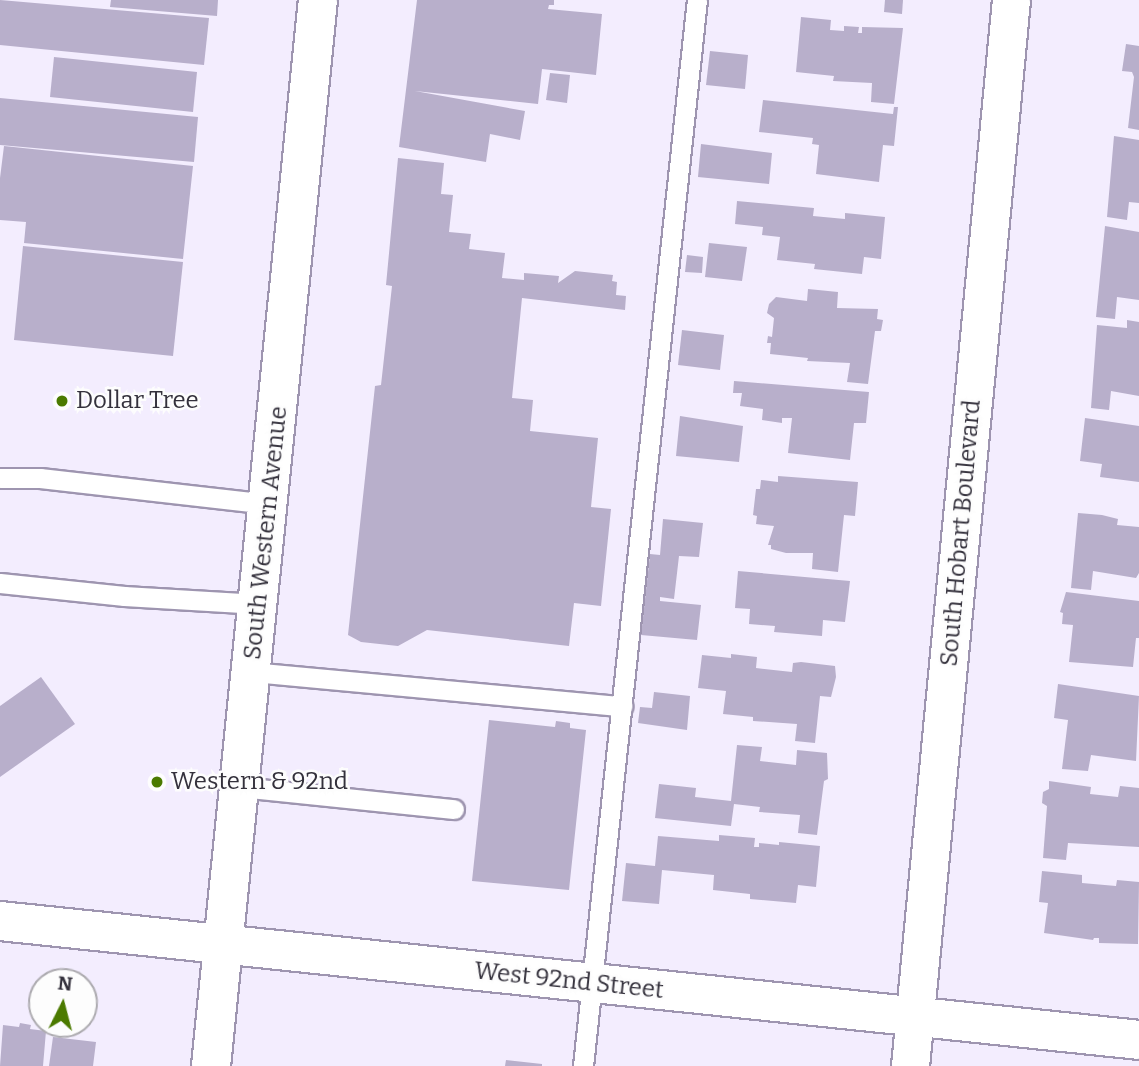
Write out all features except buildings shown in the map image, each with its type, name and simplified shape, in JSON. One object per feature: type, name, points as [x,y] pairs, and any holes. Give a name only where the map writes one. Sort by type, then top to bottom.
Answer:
[{"type":"street","name":"South Western Avenue","points":[[211,1066],[318,0]]},
{"type":"street","name":"South Hobart Boulevard","points":[[910,1066],[1010,0]]},
{"type":"street","name":"West 92nd Street","points":[[0,921],[1139,1040]]},
{"type":"lane","points":[[583,1066],[696,0]]},
{"type":"lane","points":[[0,478],[40,478],[269,504]]},
{"type":"lane","points":[[0,583],[124,596],[259,604]]},
{"type":"lane","points":[[252,672],[622,706]]},
{"type":"lane","points":[[240,787],[454,809]]},
{"type":"place","name":"Dollar Tree","points":[[62,401]]},
{"type":"place","name":"Western & 92nd","points":[[157,782]]}]
